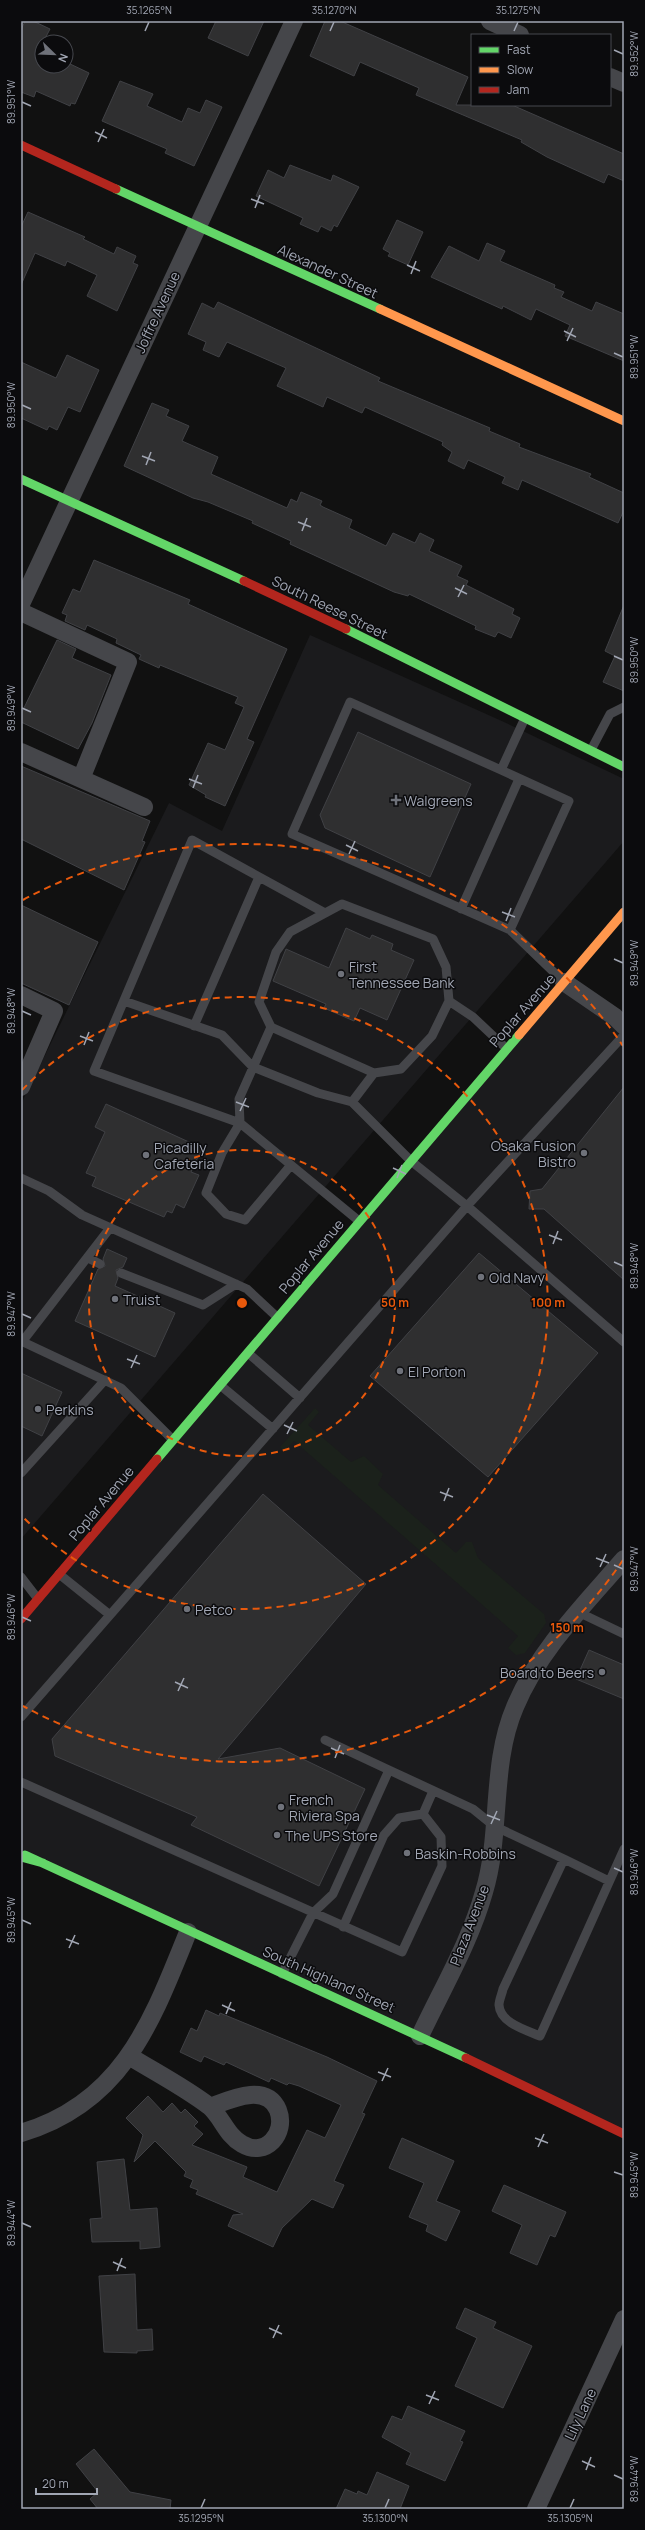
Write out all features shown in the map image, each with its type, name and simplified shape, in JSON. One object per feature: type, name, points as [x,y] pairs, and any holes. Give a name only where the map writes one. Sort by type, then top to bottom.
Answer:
[{"type":"main road","name":"Alexander Street","points":[[21,145],[624,421]]},
{"type":"main road","name":"South Reese Street","points":[[21,479],[310,612],[591,750],[623,763]]},
{"type":"main road","name":"Poplar Avenue","points":[[21,1619],[624,912]]},
{"type":"main road","name":"South Highland Street","points":[[21,1853],[188,1932],[420,2036],[624,2134]]},
{"type":"main road","points":[[21,1857],[43,1863]]},
{"type":"street","name":"Joffre Avenue","points":[[21,604],[294,21]]},
{"type":"street","points":[[490,21],[518,34]]},
{"type":"street","points":[[611,77],[624,83]]},
{"type":"street","points":[[21,612],[128,662],[81,778]]},
{"type":"street","points":[[21,752],[144,807]]},
{"type":"street","points":[[564,982],[615,1017],[624,1026]]},
{"type":"street","points":[[21,996],[54,1011],[21,1087]]},
{"type":"street","name":"Plaza Avenue","points":[[420,2036],[467,1937],[484,1892],[504,1745],[514,1707],[538,1664],[578,1612],[624,1559]]},
{"type":"street","points":[[21,2133],[42,2127],[78,2106],[115,2075],[129,2056],[152,2015],[188,1932]]},
{"type":"street","points":[[129,2056],[210,2107]]},
{"type":"street","name":"Lily Lane","points":[[536,2509],[624,2319]]},
{"type":"lane","points":[[510,930],[569,801],[350,702],[292,834],[510,930],[564,982]]},
{"type":"lane","points":[[591,750],[610,714],[624,707]]},
{"type":"lane","points":[[501,770],[526,718]]},
{"type":"lane","points":[[461,909],[519,779]]},
{"type":"lane","points":[[325,913],[192,840],[94,1071],[240,1123],[359,1222]]},
{"type":"lane","points":[[194,1026],[259,877]]},
{"type":"lane","points":[[342,904],[433,940],[446,967],[450,1001],[432,1036],[401,1069],[374,1073],[271,1027],[259,1002],[276,952],[290,932],[342,904]]},
{"type":"lane","points":[[124,1001],[222,1036],[253,1067],[318,1093],[352,1102],[411,1161],[467,1206],[624,1342]]},
{"type":"lane","points":[[450,1001],[474,1017],[507,1049]]},
{"type":"lane","points":[[271,1027],[239,1099],[240,1123],[222,1153],[206,1193],[226,1214],[245,1220],[291,1165]]},
{"type":"lane","points":[[21,1717],[467,1206],[624,1034]]},
{"type":"lane","points":[[352,1102],[374,1073]]},
{"type":"lane","points":[[21,1178],[49,1191],[82,1215],[247,1289],[278,1318]]},
{"type":"lane","points":[[110,1228],[88,1258],[21,1341],[121,1388],[173,1440]]},
{"type":"lane","points":[[88,1258],[100,1264]]},
{"type":"lane","points":[[121,1273],[203,1305],[236,1284]]},
{"type":"lane","points":[[248,1353],[300,1398]]},
{"type":"lane","points":[[22,1471],[105,1380]]},
{"type":"lane","points":[[220,1385],[273,1429]]},
{"type":"lane","points":[[59,1574],[110,1615]]},
{"type":"lane","points":[[21,1577],[38,1599]]},
{"type":"lane","points":[[578,1612],[624,1634]]},
{"type":"lane","points":[[325,1740],[473,1809],[494,1826],[609,1881]]},
{"type":"lane","points":[[282,1974],[313,1913],[333,1894],[389,1770]]},
{"type":"lane","points":[[21,1782],[343,1927],[402,1952],[442,1866],[441,1837],[423,1814]]},
{"type":"lane","points":[[423,1814],[433,1791]]},
{"type":"lane","points":[[343,1927],[384,1835],[399,1818],[423,1814]]},
{"type":"lane","points":[[564,1859],[503,1989],[499,2004],[502,2016],[516,2025],[540,2036],[624,1849]]},
{"type":"shaded area","points":[[310,635],[504,722],[624,779],[624,841],[21,1539],[21,1104],[169,803],[222,831]]},
{"type":"shaded area","points":[[564,982],[624,1026],[624,2134],[21,1853],[21,1619]]},
{"type":"shaded area","points":[[315,1408],[319,1412],[308,1425],[351,1462],[364,1456],[383,1474],[378,1485],[456,1553],[466,1542],[472,1542],[478,1558],[544,1614],[546,1623],[525,1653],[516,1655],[508,1648],[518,1636],[294,1441],[284,1451],[280,1447]]},
{"type":"building","points":[[25,21],[33,21],[50,29],[47,34],[34,34],[34,74],[74,74],[74,66],[89,73],[75,104],[71,103],[70,106],[36,91],[34,97],[21,92],[21,30]]},
{"type":"building","points":[[216,21],[264,21],[248,56],[208,38]]},
{"type":"building","points":[[325,21],[340,21],[468,77],[456,105],[514,106],[624,154],[624,181],[608,174],[604,183],[547,157],[521,142],[522,140],[416,95],[419,88],[360,62],[354,76],[310,56]]},
{"type":"building","points":[[120,81],[153,94],[147,106],[182,122],[188,108],[200,113],[206,100],[222,107],[194,166],[165,153],[167,149],[102,121]]},
{"type":"building","points":[[290,165],[331,181],[333,175],[359,187],[337,227],[334,225],[331,231],[321,226],[318,232],[300,224],[303,218],[256,196],[268,170],[284,178]]},
{"type":"building","points":[[28,212],[85,237],[83,239],[114,254],[117,247],[136,256],[133,263],[138,265],[117,311],[87,296],[97,275],[67,261],[65,266],[35,253],[21,285],[21,227]]},
{"type":"building","points":[[397,220],[423,232],[408,265],[388,256],[390,253],[383,249]]},
{"type":"building","points":[[487,243],[505,251],[500,261],[555,285],[554,288],[564,292],[561,297],[592,311],[596,302],[624,314],[624,361],[565,336],[570,325],[536,309],[531,320],[503,306],[502,309],[431,277],[449,246],[479,261]]},
{"type":"building","points":[[218,302],[380,378],[378,381],[490,428],[489,431],[520,444],[519,447],[591,474],[589,477],[624,493],[624,510],[618,523],[522,480],[518,490],[502,483],[505,477],[468,460],[464,469],[448,461],[452,452],[442,445],[443,442],[365,407],[362,413],[327,397],[323,407],[277,386],[286,368],[227,342],[219,357],[203,350],[206,342],[188,334],[202,303],[214,309]]},
{"type":"building","points":[[67,355],[99,370],[80,412],[68,407],[57,430],[49,426],[47,430],[21,418],[21,362],[56,378]]},
{"type":"building","points":[[152,403],[169,410],[166,416],[189,426],[182,441],[218,457],[211,474],[287,508],[291,499],[297,502],[301,492],[322,501],[320,505],[323,507],[352,520],[349,528],[386,546],[393,533],[415,543],[420,533],[434,540],[429,551],[462,566],[457,576],[468,581],[466,585],[514,609],[512,614],[520,618],[511,638],[498,632],[495,637],[475,629],[476,626],[409,594],[408,596],[394,592],[290,544],[291,541],[252,523],[253,521],[208,502],[193,498],[124,466]]},
{"type":"building","points":[[94,560],[190,600],[188,604],[287,649],[247,739],[254,742],[225,806],[205,797],[206,795],[189,785],[208,743],[225,750],[244,707],[235,703],[238,697],[160,665],[159,668],[139,659],[141,655],[116,643],[117,639],[87,625],[85,630],[65,621],[67,615],[62,613],[73,589],[80,592]]},
{"type":"building","points":[[624,605],[624,691],[603,682],[615,656],[605,651]]},
{"type":"building","points":[[57,640],[76,649],[72,658],[111,675],[92,723],[78,749],[21,722],[21,714]]},
{"type":"building","name":"Walgreens","points":[[358,732],[471,784],[430,877],[325,828],[320,815]]},
{"type":"building","points":[[21,766],[150,821],[142,841],[145,842],[124,890],[21,839]]},
{"type":"building","points":[[21,905],[98,942],[69,1005],[21,983]]},
{"type":"building","name":"First Tennessee Bank","points":[[346,928],[370,939],[372,935],[393,944],[391,950],[414,960],[387,1020],[360,1008],[354,1021],[324,1008],[326,1004],[273,981],[286,949],[329,968]]},
{"type":"building","points":[[624,1087],[624,1280],[544,1209],[529,1209],[530,1191],[542,1189]]},
{"type":"building","name":"Picadilly Cafeteria","points":[[106,1104],[202,1148],[191,1172],[199,1175],[184,1208],[176,1204],[172,1213],[167,1211],[164,1217],[92,1186],[96,1177],[86,1173],[105,1132],[95,1127]]},
{"type":"building","name":"Truist","points":[[107,1249],[127,1258],[123,1267],[116,1270],[118,1278],[115,1286],[175,1313],[155,1357],[75,1321],[98,1269],[105,1266],[103,1259]]},
{"type":"building","points":[[479,1253],[598,1353],[488,1477],[370,1376]]},
{"type":"building","name":"Perkins","points":[[21,1373],[62,1392],[42,1436],[21,1426]]},
{"type":"building","points":[[263,1494],[366,1584],[218,1759],[280,1748],[365,1789],[319,1886],[191,1825],[197,1817],[55,1756],[52,1739]]},
{"type":"building","name":"Board to Beers","points":[[589,1650],[624,1665],[624,1699],[576,1679]]},
{"type":"building","points":[[206,2010],[219,2016],[220,2013],[327,2057],[377,2081],[362,2113],[365,2114],[334,2181],[344,2185],[333,2208],[312,2199],[282,2228],[273,2247],[228,2226],[233,2215],[243,2214],[196,2194],[198,2190],[190,2187],[193,2180],[184,2176],[186,2172],[155,2141],[134,2162],[143,2135],[126,2118],[148,2096],[163,2112],[172,2103],[181,2113],[185,2109],[198,2122],[194,2126],[203,2134],[192,2145],[247,2167],[243,2177],[277,2192],[307,2130],[325,2138],[341,2105],[299,2086],[289,2083],[287,2085],[271,2078],[269,2082],[226,2062],[224,2065],[204,2056],[201,2062],[180,2052],[191,2028],[197,2031]]},
{"type":"building","points":[[402,2138],[454,2161],[436,2201],[460,2211],[446,2241],[426,2231],[428,2225],[409,2217],[424,2183],[389,2168]]},
{"type":"building","points":[[124,2159],[130,2210],[157,2208],[160,2247],[140,2249],[140,2241],[92,2242],[90,2219],[102,2218],[97,2162]]},
{"type":"building","points":[[504,2185],[566,2212],[555,2237],[550,2235],[537,2265],[510,2253],[522,2225],[492,2211]]},
{"type":"building","points":[[135,2274],[137,2330],[152,2329],[153,2350],[137,2351],[137,2353],[104,2352],[99,2276]]},
{"type":"building","points":[[465,2308],[496,2322],[493,2328],[532,2346],[503,2408],[455,2386],[477,2338],[456,2328]]},
{"type":"building","points":[[408,2406],[465,2431],[460,2441],[463,2442],[445,2481],[406,2464],[411,2453],[382,2437],[392,2416],[402,2420]]},
{"type":"building","points":[[94,2449],[130,2492],[171,2500],[170,2509],[98,2509],[90,2499],[98,2492],[76,2464]]},
{"type":"building","points":[[377,2472],[409,2486],[400,2509],[336,2509],[345,2489],[357,2494],[358,2491],[367,2495]]},
{"type":"traffic: fast","points":[[116,189],[380,309]]},
{"type":"traffic: fast","points":[[21,479],[244,581]]},
{"type":"traffic: fast","points":[[346,629],[624,767]]},
{"type":"traffic: fast","points":[[157,1459],[519,1035]]},
{"type":"traffic: fast","points":[[25,1855],[466,2058]]},
{"type":"traffic: fast","points":[[21,1857],[43,1863]]},
{"type":"traffic: slow","points":[[380,309],[624,421]]},
{"type":"traffic: slow","points":[[519,1035],[624,912]]},
{"type":"traffic: jam","points":[[21,145],[116,189]]},
{"type":"traffic: jam","points":[[244,581],[346,629]]},
{"type":"traffic: jam","points":[[21,1619],[157,1459]]},
{"type":"traffic: jam","points":[[466,2058],[624,2134]]},
{"type":"place","name":"Walgreens","points":[[396,800]]},
{"type":"place","name":"First Tennessee Bank","points":[[341,974]]},
{"type":"place","name":"Osaka Fusion Bistro","points":[[584,1153]]},
{"type":"place","name":"Picadilly Cafeteria","points":[[146,1155]]},
{"type":"place","name":"Old Navy","points":[[481,1277]]},
{"type":"place","name":"Truist","points":[[115,1299]]},
{"type":"place","name":"El Porton","points":[[400,1371]]},
{"type":"place","name":"Perkins","points":[[38,1409]]},
{"type":"place","name":"Petco","points":[[187,1609]]},
{"type":"place","name":"Board to Beers","points":[[602,1672]]},
{"type":"place","name":"French Riviera Spa","points":[[281,1807]]},
{"type":"place","name":"The UPS Store","points":[[277,1835]]},
{"type":"place","name":"Baskin-Robbins","points":[[407,1853]]}]
